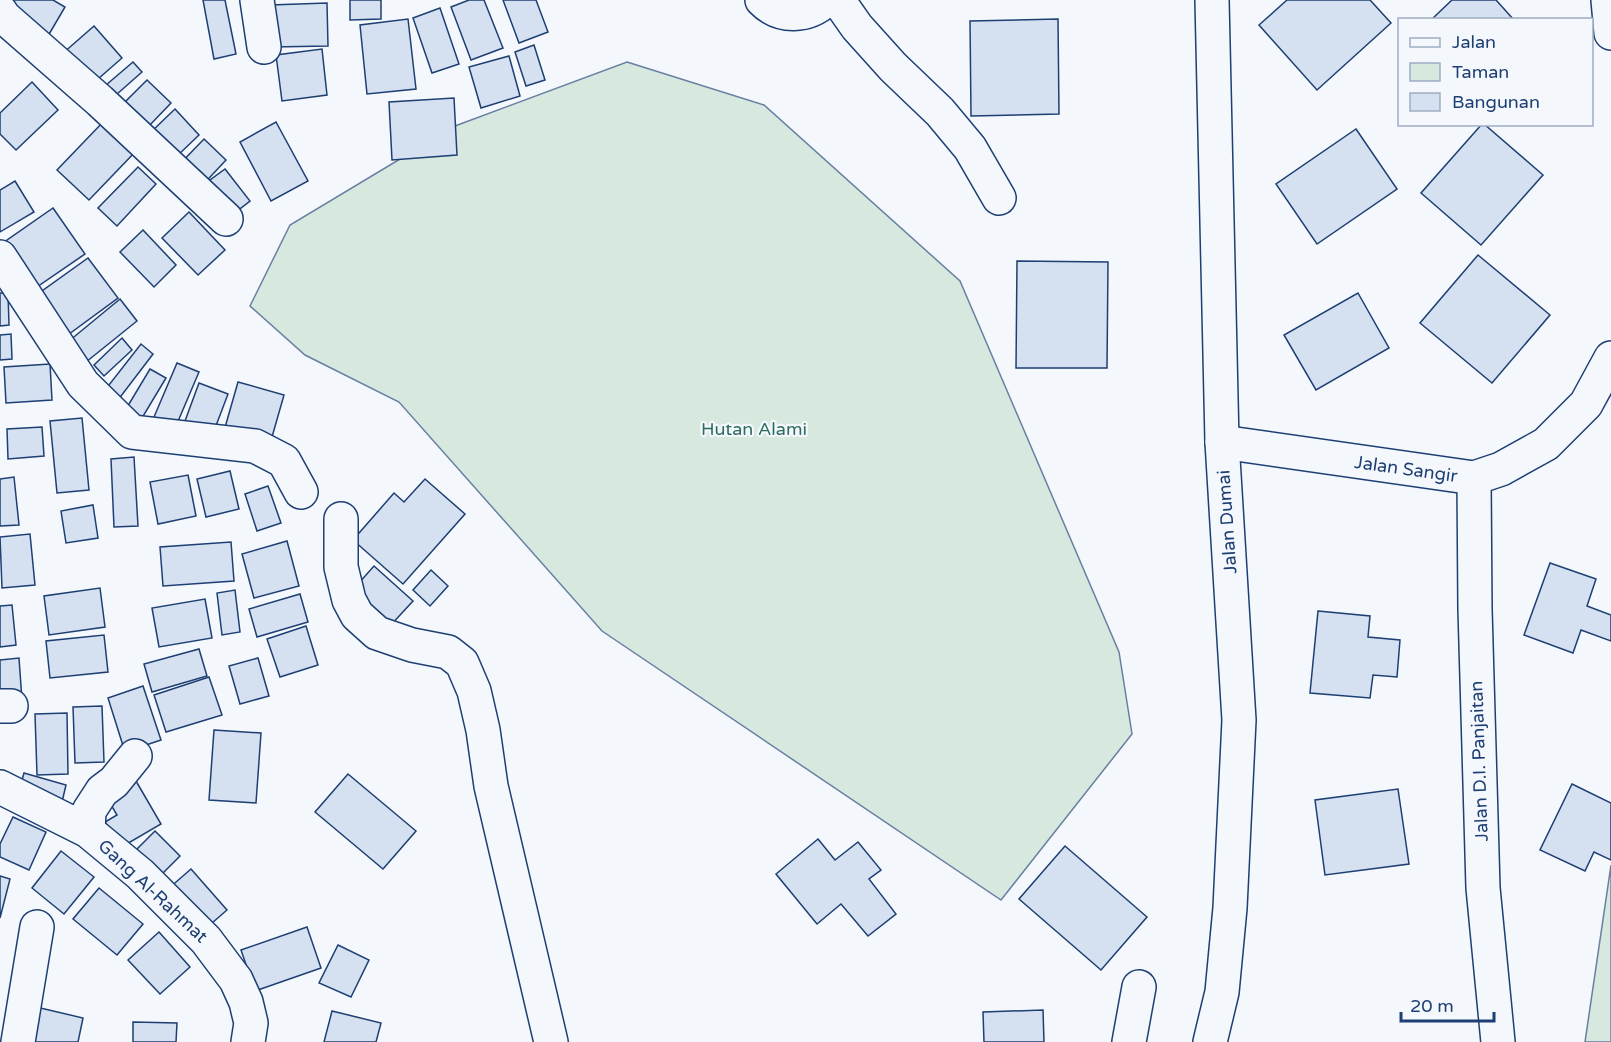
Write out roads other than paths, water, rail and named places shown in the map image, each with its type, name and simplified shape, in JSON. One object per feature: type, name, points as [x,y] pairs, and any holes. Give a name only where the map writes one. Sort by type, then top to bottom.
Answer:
[{"type":"street","points":[[257,0],[264,46]]},
{"type":"street","points":[[762,0],[777,11],[789,14],[814,9],[826,0]]},
{"type":"street","points":[[838,0],[864,35],[893,67],[940,112],[970,148],[999,198]]},
{"type":"street","name":"Jalan Dumai","points":[[1210,1042],[1222,992],[1230,908],[1239,720],[1222,442],[1212,0]]},
{"type":"street","points":[[1608,0],[1611,33]]},
{"type":"street","points":[[0,11],[226,219]]},
{"type":"street","points":[[0,257],[83,384],[132,432],[255,446],[284,461],[301,492]]},
{"type":"street","name":"Jalan Sangir","points":[[1222,442],[1474,478],[1501,469],[1546,444],[1586,404],[1611,358]]},
{"type":"street","name":"Jalan D.I. Panjaitan","points":[[1474,478],[1475,609],[1483,888],[1498,1042]]},
{"type":"street","points":[[341,519],[341,567],[349,600],[357,615],[377,633],[412,645],[448,652],[462,663],[470,682],[483,730],[491,786],[551,1042]]},
{"type":"street","points":[[88,831],[89,811],[102,791],[114,782],[135,756]]},
{"type":"street","name":"Gang Al-Rahmat","points":[[0,787],[88,831],[140,874],[212,948],[236,980],[246,1002],[251,1023],[248,1042]]},
{"type":"street","points":[[18,1042],[37,927]]},
{"type":"street","points":[[1129,1042],[1139,987]]},
{"type":"park label","name":"Hutan Alami","points":[[754,429]]}]
